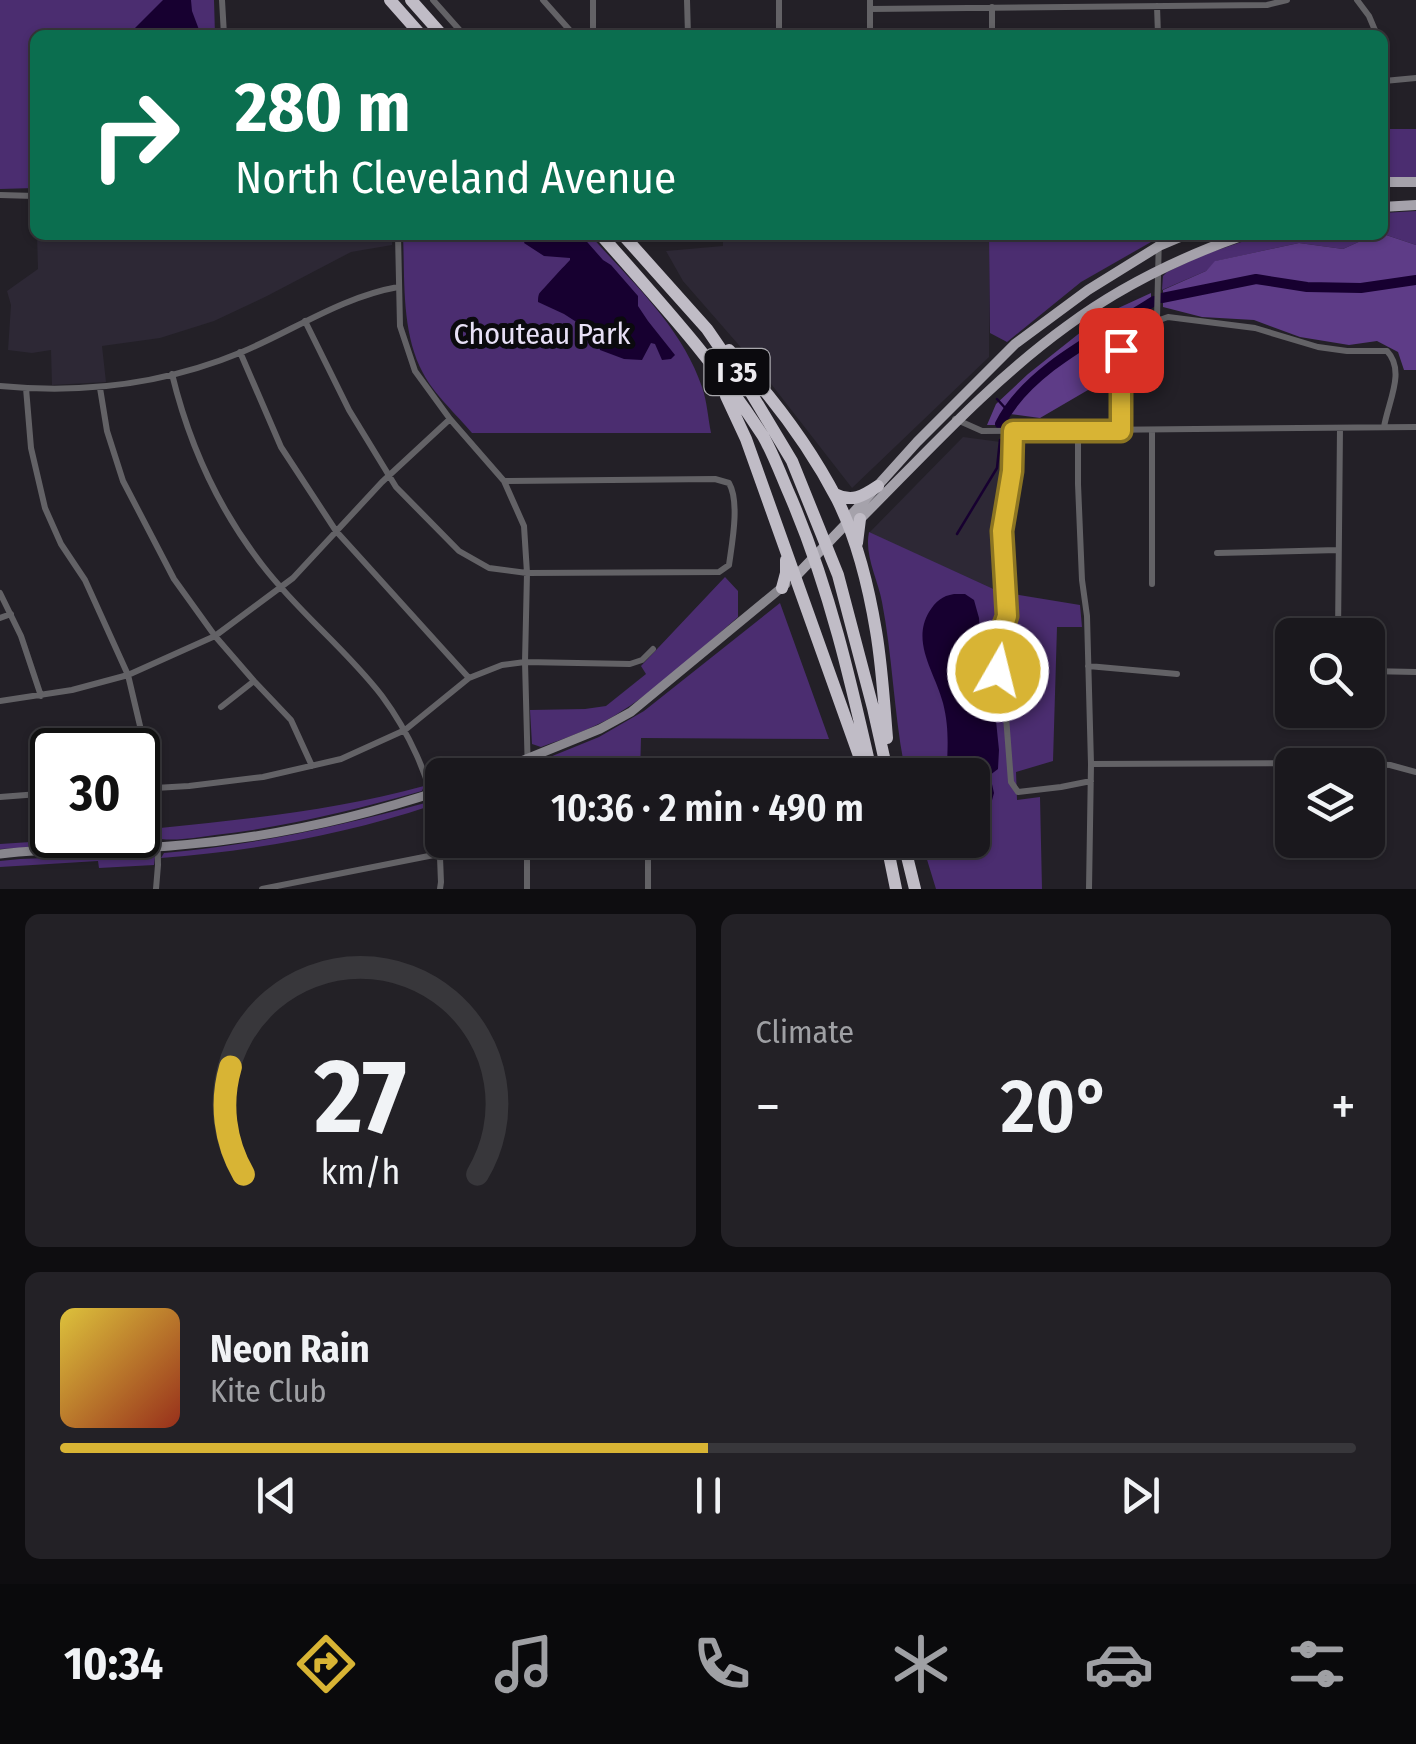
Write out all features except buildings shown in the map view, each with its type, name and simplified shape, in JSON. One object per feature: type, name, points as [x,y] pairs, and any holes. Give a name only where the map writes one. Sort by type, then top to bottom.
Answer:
[{"type":"highway","points":[[390,0],[417,30]]},
{"type":"highway","points":[[411,0],[438,30]]},
{"type":"highway","name":"I 35","points":[[604,240],[696,342],[765,439],[807,537],[837,626],[865,758]]},
{"type":"highway","name":"I 35","points":[[628,240],[707,328],[792,461],[838,575],[886,758]]},
{"type":"highway","points":[[707,328],[741,362],[808,448],[853,522],[876,631],[888,758]]},
{"type":"highway","points":[[696,342],[740,424],[863,758]]},
{"type":"highway","points":[[834,493],[855,498],[878,486]]},
{"type":"highway","points":[[786,552],[787,568],[779,590],[793,594],[807,606]]},
{"type":"highway","points":[[890,858],[896,889]]},
{"type":"highway","points":[[907,858],[914,889]]},
{"type":"main road","points":[[1388,182],[1416,182]]},
{"type":"main road","points":[[1388,207],[1416,205]]},
{"type":"main road","points":[[853,522],[852,513],[1014,344],[1159,240]]},
{"type":"main road","points":[[528,758],[600,729],[630,712],[796,576],[1001,380],[1067,326],[1157,270],[1232,240]]},
{"type":"main road","points":[[1001,380],[1006,354]]},
{"type":"main road","points":[[160,847],[286,830],[425,796]]},
{"type":"main road","points":[[0,854],[30,853]]},
{"type":"street","points":[[222,0],[224,30]]},
{"type":"street","points":[[433,0],[460,30]]},
{"type":"street","points":[[543,0],[570,30]]},
{"type":"street","points":[[593,0],[593,30]]},
{"type":"street","points":[[687,0],[688,30]]},
{"type":"street","points":[[779,0],[779,30]]},
{"type":"street","points":[[870,30],[870,4],[1267,5],[1286,0]]},
{"type":"street","points":[[1356,0],[1375,30]]},
{"type":"street","points":[[1157,6],[1158,30]]},
{"type":"street","points":[[992,7],[992,30]]},
{"type":"street","points":[[1388,81],[1416,78]]},
{"type":"street","points":[[0,195],[30,196]]},
{"type":"street","points":[[398,240],[400,326],[415,371],[504,481],[524,526],[528,758]]},
{"type":"street","points":[[1157,319],[1159,240]]},
{"type":"street","points":[[0,386],[100,388],[172,374],[208,365],[357,298],[398,287]]},
{"type":"street","points":[[1121,431],[1123,344],[1157,319],[1176,317],[1254,328],[1318,347],[1388,351],[1395,359],[1397,373],[1384,427]]},
{"type":"street","points":[[305,321],[349,410],[388,475],[410,504],[459,551],[489,568],[527,573],[722,572],[729,565],[733,535],[733,490],[729,483],[715,479],[504,481]]},
{"type":"street","points":[[240,352],[281,447],[336,531],[469,678]]},
{"type":"street","points":[[172,374],[209,480],[241,536],[281,588],[381,695],[404,730],[425,775]]},
{"type":"street","points":[[26,388],[31,448],[45,508],[85,580],[128,675],[141,728]]},
{"type":"street","points":[[100,388],[123,481],[174,579],[215,636],[291,720],[312,766]]},
{"type":"street","points":[[947,411],[958,421],[982,431],[1416,427]]},
{"type":"street","points":[[0,701],[42,696],[128,675],[215,636],[293,578],[388,475],[450,419]]},
{"type":"street","points":[[1338,618],[1340,428]]},
{"type":"street","points":[[1152,430],[1152,584]]},
{"type":"street","points":[[1013,431],[1012,471],[1002,531],[1007,616],[996,654],[1004,690],[1012,786],[1018,792],[1091,781]]},
{"type":"street","points":[[1078,431],[1091,764],[1089,889]]},
{"type":"street","points":[[1217,553],[1338,550]]},
{"type":"street","points":[[0,593],[21,636],[42,696]]},
{"type":"street","points":[[0,618],[11,614]]},
{"type":"street","points":[[160,787],[263,777],[342,760],[404,730],[469,678],[502,665],[630,664],[642,660],[652,649]]},
{"type":"street","points":[[1088,666],[1176,674]]},
{"type":"street","points":[[1385,671],[1416,672]]},
{"type":"street","points":[[221,707],[254,682]]},
{"type":"street","points":[[1091,764],[1329,763],[1390,766],[1416,772]]},
{"type":"street","points":[[0,796],[30,794]]},
{"type":"street","points":[[262,889],[303,885],[425,857]]},
{"type":"street","points":[[156,889],[157,858]]},
{"type":"street","points":[[439,858],[440,889]]},
{"type":"street","points":[[526,858],[527,889]]},
{"type":"street","points":[[648,858],[648,889]]},
{"type":"shaded area","points":[[163,0],[191,0],[199,30],[133,30]]},
{"type":"shaded area","points":[[1388,236],[1416,245],[1416,370],[1404,370],[1398,352],[1377,341],[1349,345],[1300,337],[1254,320],[1202,317],[1163,307],[1163,290],[1206,271],[1215,261],[1299,243],[1343,249],[1363,240],[1388,240]]},
{"type":"shaded area","points":[[37,240],[392,240],[392,245],[351,252],[214,321],[160,338],[102,346],[106,382],[52,385],[51,350],[8,350],[11,305],[7,291],[38,269]]},
{"type":"shaded area","points":[[585,240],[638,296],[638,306],[675,355],[662,360],[651,343],[642,360],[624,359],[600,350],[595,334],[538,302],[539,294],[570,258],[544,256],[524,243]]},
{"type":"shaded area","points":[[723,240],[989,240],[989,357],[852,488],[758,367],[683,281],[666,251],[723,246]]},
{"type":"shaded area","points":[[1151,293],[1151,315],[1111,342],[1112,376],[1040,418],[1010,414],[1004,425],[987,425],[996,404],[1028,374],[1101,316]]},
{"type":"shaded area","points":[[963,437],[1008,443],[999,537],[1000,592],[869,533]]},
{"type":"shaded area","points":[[965,594],[974,600],[979,618],[999,750],[998,769],[990,775],[990,758],[947,758],[945,713],[922,635],[929,612],[946,596]]},
{"type":"shaded area","points":[[990,775],[994,793],[990,805]]},
{"type":"green space","points":[[0,0],[214,0],[215,30],[30,30],[30,188],[0,189]]},
{"type":"green space","points":[[1388,129],[1416,129],[1416,177],[1388,179]]},
{"type":"green space","points":[[1416,211],[1416,245],[1388,236],[1388,213]]},
{"type":"green space","name":"Chouteau Park","points":[[403,240],[595,240],[654,306],[682,344],[702,387],[711,433],[472,433],[423,373],[411,340]]},
{"type":"green space","points":[[989,240],[1151,240],[1081,282],[1007,342],[990,333]]},
{"type":"green space","points":[[1247,240],[1363,240],[1343,249],[1299,243],[1216,261],[1206,271],[1162,290],[1167,272]]},
{"type":"green space","points":[[869,532],[1000,592],[1080,605],[1082,627],[1057,627],[1053,761],[1016,772],[1017,800],[1040,797],[1042,889],[936,889],[927,858],[990,858],[990,758],[903,758],[886,623],[868,550]]},
{"type":"green space","points":[[725,577],[738,591],[738,617],[693,656],[614,716],[541,747],[532,744],[530,710],[606,706],[646,674],[641,666]]},
{"type":"green space","points":[[780,603],[829,739],[641,738],[640,758],[547,758],[599,737],[644,711]]},
{"type":"green space","points":[[424,786],[422,791],[294,823],[195,838],[161,839],[160,828],[260,817]]},
{"type":"green space","points":[[425,803],[425,808],[330,833],[263,846],[161,858],[164,853],[230,845]]},
{"type":"green space","points":[[30,842],[30,847],[0,849],[0,844]]},
{"type":"green space","points":[[155,858],[154,865],[99,868],[98,861],[0,867],[0,861]]},
{"type":"waterway","points":[[1162,298],[1256,279],[1307,287],[1361,288],[1416,280]]},
{"type":"waterway","points":[[1000,424],[1013,404],[1048,369],[1154,301]]},
{"type":"waterway","points":[[997,399],[1007,410]]},
{"type":"waterway","points":[[957,534],[997,468],[1000,440]]},
{"type":"route","points":[[998,671],[997,645],[1007,616],[1002,531],[1012,471],[1013,431],[1121,431],[1121,350]]}]
